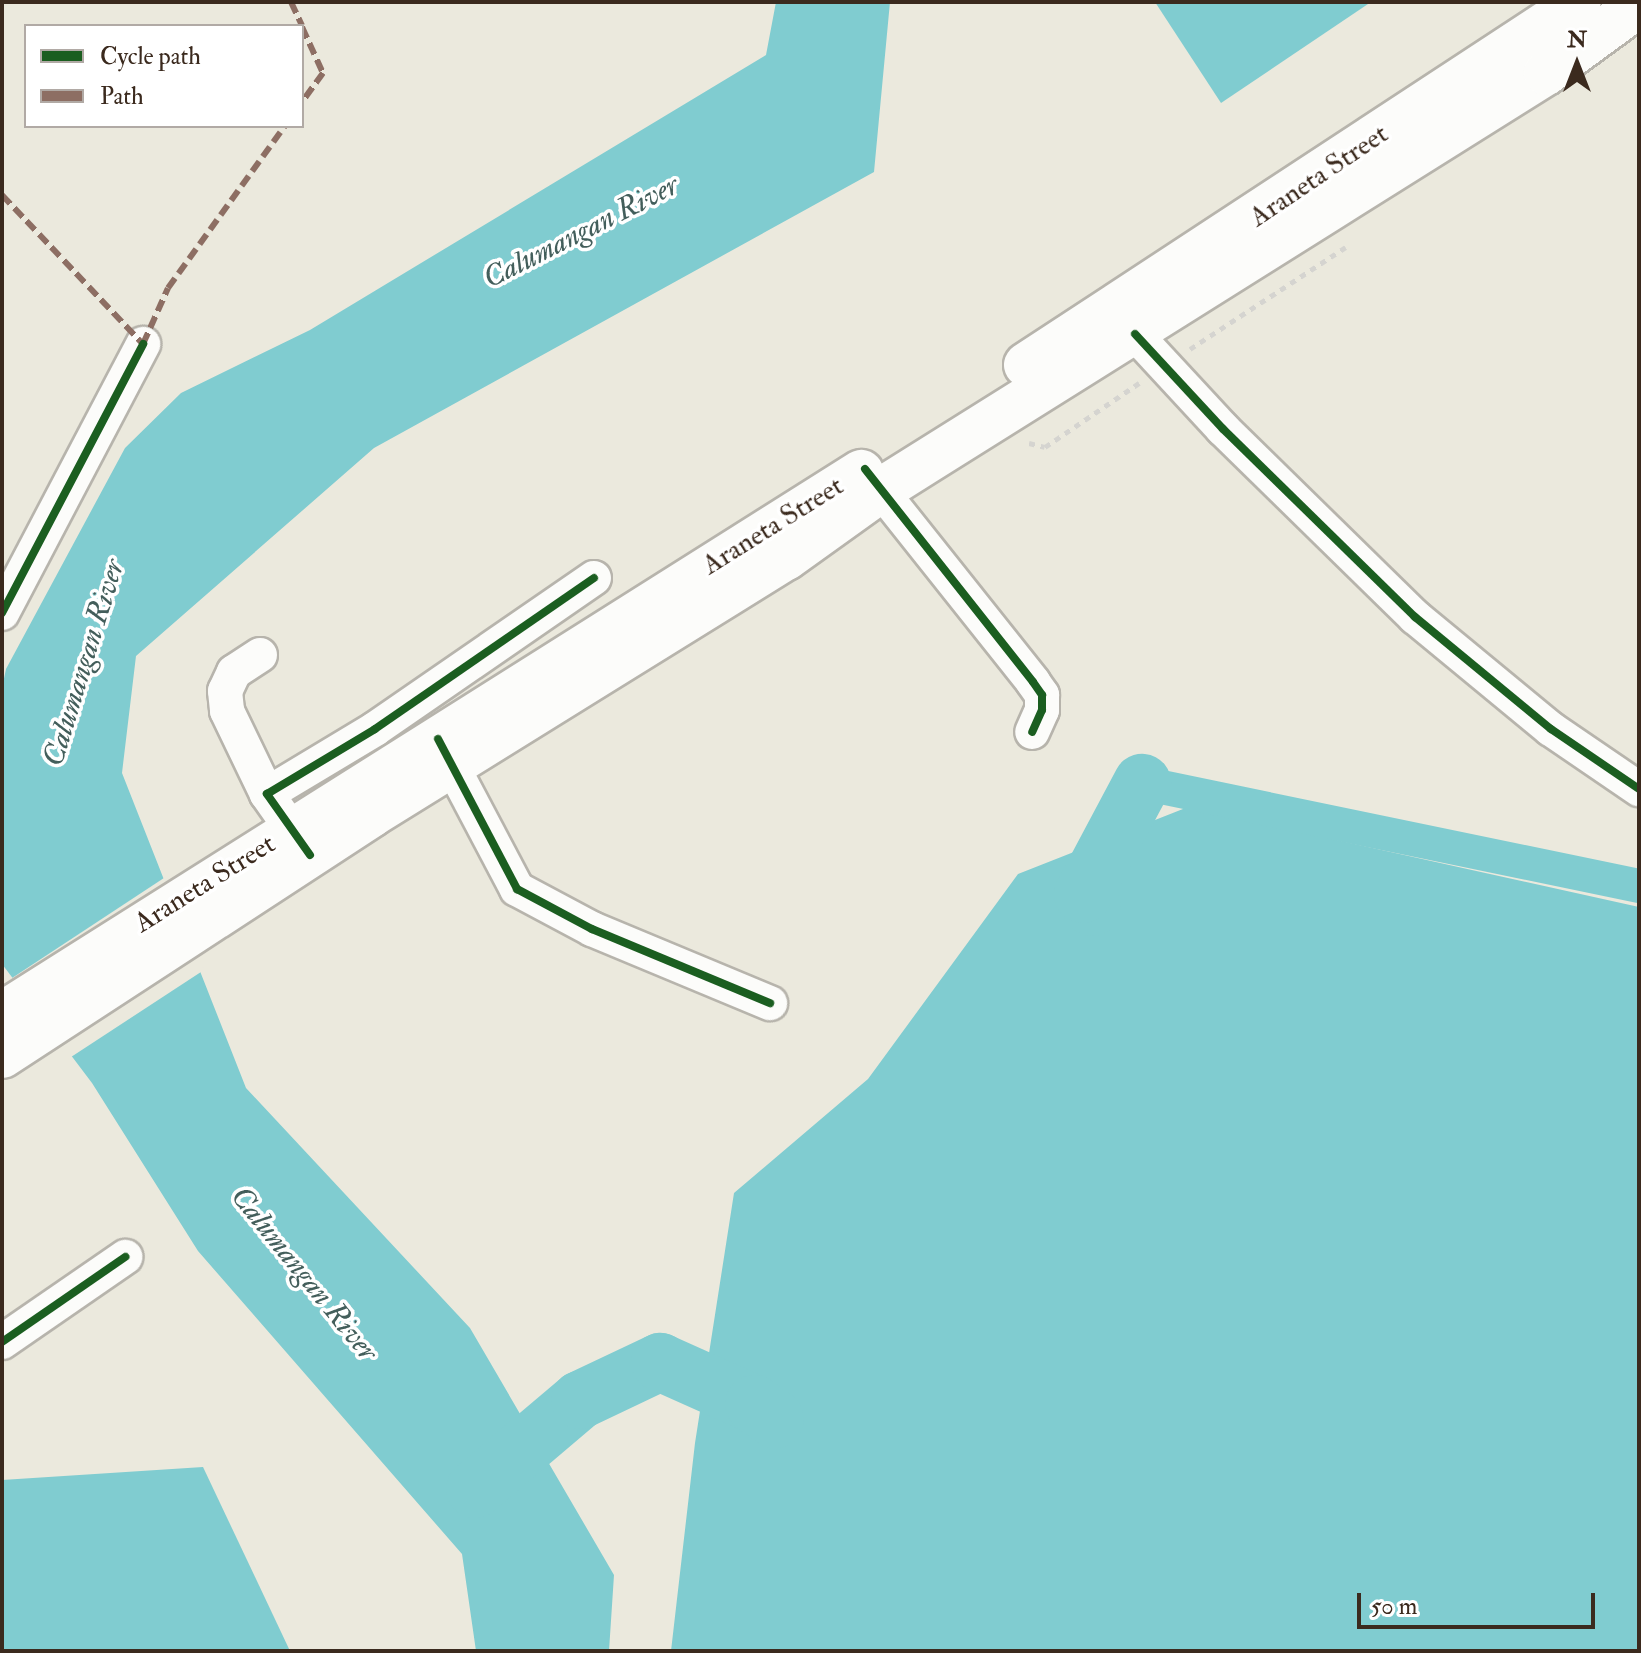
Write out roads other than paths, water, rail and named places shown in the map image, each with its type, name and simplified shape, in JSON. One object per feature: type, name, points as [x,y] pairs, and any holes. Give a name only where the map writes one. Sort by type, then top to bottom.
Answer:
[{"type":"highway","name":"Araneta Street","points":[[8,1031],[300,842],[445,754],[873,480],[1579,2]]},
{"type":"highway","points":[[873,480],[1135,334],[1546,73],[1639,5]]},
{"type":"street","points":[[1135,334],[1223,429],[1415,617],[1551,729],[1639,789]]},
{"type":"street","points":[[2,613],[143,344]]},
{"type":"street","points":[[873,480],[1042,695],[1032,732]]},
{"type":"street","points":[[267,794],[375,729],[594,578]]},
{"type":"street","points":[[260,655],[234,672],[225,691],[227,711],[267,794],[300,842]]},
{"type":"street","points":[[445,754],[517,889],[592,929],[770,1003]]},
{"type":"street","points":[[2,1342],[125,1257]]},
{"type":"water","name":"Calumangan River","points":[[776,2],[890,2],[874,172],[374,448],[136,656],[122,773],[246,1088],[470,1328],[614,1575],[609,1651],[476,1651],[462,1554],[198,1251],[92,1083],[2,964],[2,688],[6,669],[125,448],[181,393],[310,330],[766,55]]},
{"type":"water","points":[[1155,2],[1371,2],[1221,103]]},
{"type":"water","points":[[1188,807],[1639,907],[1639,1651],[671,1651],[695,1443],[734,1193],[868,1079],[1018,874]]},
{"type":"water","points":[[203,1467],[290,1651],[2,1651],[2,1480]]},
{"type":"waterway","points":[[1142,783],[1639,886]]},
{"type":"waterway","points":[[1092,907],[1083,894],[1142,783]]},
{"type":"waterway","points":[[475,1489],[580,1400],[660,1362],[754,1404],[775,1419]]}]
